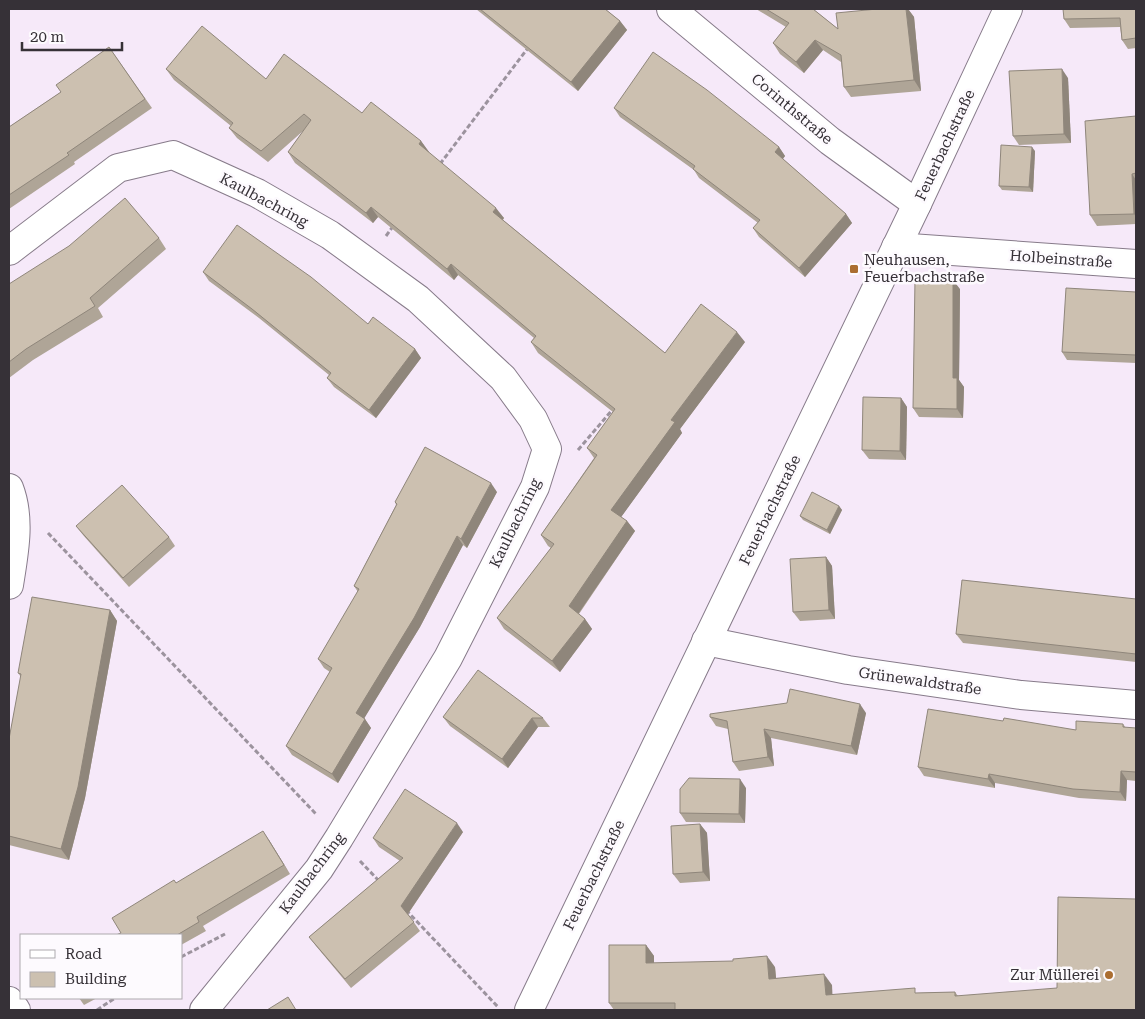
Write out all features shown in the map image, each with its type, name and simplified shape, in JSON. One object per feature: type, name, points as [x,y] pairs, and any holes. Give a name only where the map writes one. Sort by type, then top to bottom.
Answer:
[{"type":"street","name":"Corinthstraße","points":[[671,9],[830,142],[917,204]]},
{"type":"street","name":"Feuerbachstraße","points":[[529,1010],[917,204],[1008,9]]},
{"type":"street","name":"Kaulbachring","points":[[9,251],[118,168],[173,155],[257,193],[330,235],[418,299],[503,378],[533,419],[547,449],[535,487],[448,658],[339,838],[319,869],[204,1010]]},
{"type":"street","name":"Holbeinstraße","points":[[896,247],[1136,264]]},
{"type":"street","points":[[9,488],[15,514],[15,546],[9,585]]},
{"type":"street","name":"Grünewaldstraße","points":[[706,641],[848,670],[1021,695],[1136,705]]},
{"type":"street","points":[[9,1001],[16,1010]]},
{"type":"path","points":[[439,166],[534,40]]},
{"type":"path","points":[[368,261],[398,222]]},
{"type":"path","points":[[544,458],[575,453],[614,408]]},
{"type":"path","points":[[45,530],[386,889]]},
{"type":"path","points":[[400,903],[501,1010]]},
{"type":"path","points":[[97,1010],[114,999]]},
{"type":"building","points":[[480,9],[605,9],[620,21],[571,82]]},
{"type":"building","points":[[766,9],[813,9],[838,29],[836,13],[877,9],[906,9],[914,80],[844,87],[841,55],[815,40],[796,62],[773,43],[789,23]]},
{"type":"building","points":[[1063,9],[1136,9],[1136,38],[1122,40],[1120,18],[1064,19]]},
{"type":"building","points":[[202,26],[266,79],[284,54],[362,113],[371,102],[421,141],[419,144],[496,208],[493,212],[665,353],[701,304],[737,332],[671,420],[675,422],[611,510],[627,521],[569,606],[585,619],[552,661],[497,618],[554,544],[541,535],[597,455],[587,448],[615,409],[531,342],[536,336],[451,264],[447,269],[371,207],[366,213],[288,152],[311,120],[304,114],[261,151],[229,128],[233,123],[166,69]]},
{"type":"building","points":[[109,47],[145,99],[67,153],[69,155],[9,195],[9,127],[61,92],[56,85]]},
{"type":"building","points":[[653,52],[707,90],[779,147],[775,152],[846,214],[799,268],[753,228],[760,220],[693,169],[695,166],[614,108]]},
{"type":"building","points":[[1062,69],[1064,134],[1013,136],[1009,71]]},
{"type":"building","points":[[1136,116],[1136,173],[1132,174],[1134,214],[1090,215],[1085,121]]},
{"type":"building","points":[[1001,145],[1032,147],[1029,187],[999,186]]},
{"type":"building","points":[[125,198],[159,238],[90,298],[95,306],[26,349],[9,362],[9,284],[69,246]]},
{"type":"building","points":[[237,225],[311,277],[368,324],[373,317],[415,349],[369,410],[327,378],[331,373],[203,272]]},
{"type":"building","points":[[915,279],[953,280],[953,378],[957,378],[957,409],[913,408]]},
{"type":"building","points":[[1066,288],[1136,292],[1136,355],[1062,352]]},
{"type":"building","points":[[863,397],[901,398],[900,451],[862,450]]},
{"type":"building","points":[[425,447],[491,483],[461,539],[457,536],[414,618],[356,713],[365,719],[332,774],[286,746],[332,668],[318,659],[359,589],[354,586],[397,504],[395,502]]},
{"type":"building","points":[[122,485],[169,537],[123,578],[76,526]]},
{"type":"building","points":[[812,492],[839,506],[827,530],[800,516]]},
{"type":"building","points":[[826,557],[829,610],[793,612],[790,559]]},
{"type":"building","points":[[962,580],[1136,599],[1136,654],[956,634]]},
{"type":"building","points":[[32,597],[110,610],[78,787],[61,849],[9,836],[9,739],[21,674],[18,673]]},
{"type":"building","points":[[478,670],[543,718],[532,718],[502,759],[443,717]]},
{"type":"building","points":[[790,689],[860,704],[851,746],[764,729],[768,757],[733,762],[727,721],[710,717],[710,714],[787,703]]},
{"type":"building","points":[[928,709],[1003,721],[1004,718],[1076,730],[1076,721],[1123,724],[1123,727],[1136,728],[1136,772],[1121,771],[1120,792],[1073,789],[989,774],[988,779],[918,767]]},
{"type":"building","points":[[689,778],[740,779],[739,814],[680,813],[680,789]]},
{"type":"building","points":[[405,789],[457,823],[401,906],[414,922],[345,979],[309,937],[403,858],[373,838]]},
{"type":"building","points":[[700,824],[703,872],[673,874],[671,826]]},
{"type":"building","points":[[263,831],[284,865],[197,917],[199,922],[179,934],[118,934],[121,933],[112,918],[174,880],[176,883]]},
{"type":"building","points":[[1058,897],[1136,899],[1136,1010],[675,1010],[675,1003],[609,1003],[609,945],[646,945],[646,963],[733,961],[733,959],[767,956],[769,979],[824,974],[826,995],[915,988],[915,993],[955,992],[955,996],[1057,988]]},
{"type":"building","points":[[288,997],[296,1010],[267,1010]]},
{"type":"place","name":"Neuhausen, Feuerbachstraße","points":[[854,269]]},
{"type":"place","name":"Zur Müllerei","points":[[1109,975]]}]
